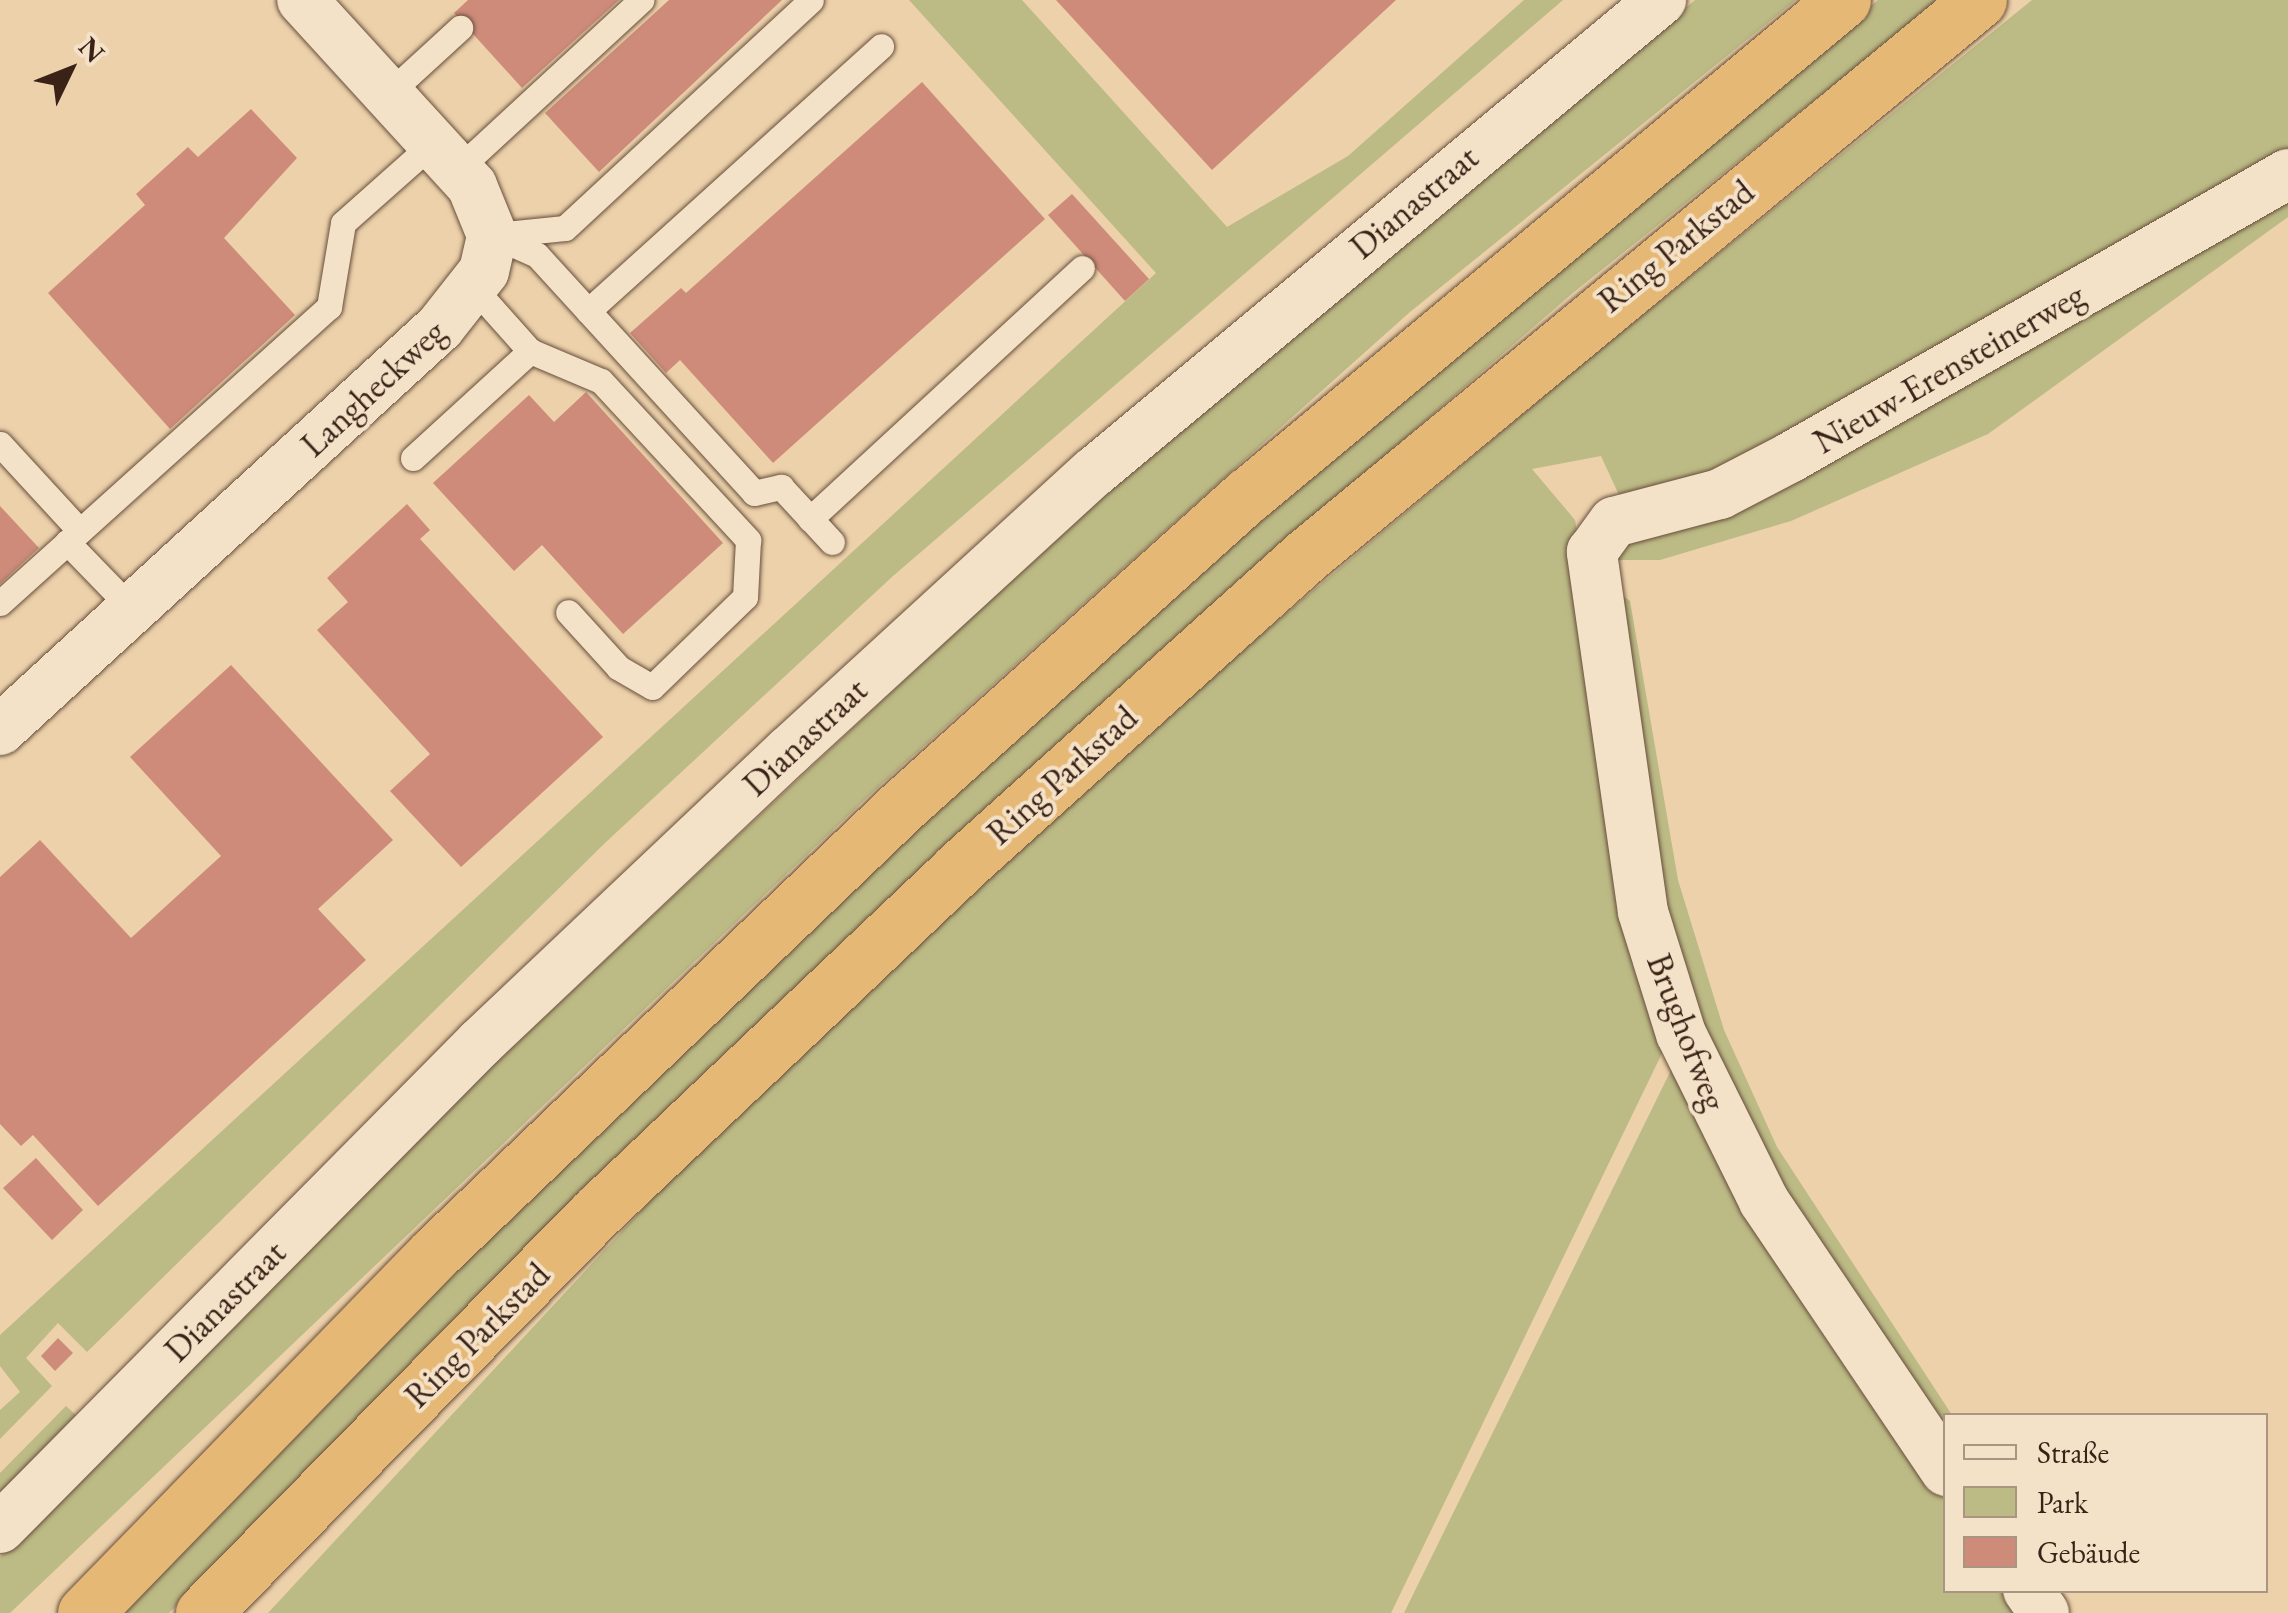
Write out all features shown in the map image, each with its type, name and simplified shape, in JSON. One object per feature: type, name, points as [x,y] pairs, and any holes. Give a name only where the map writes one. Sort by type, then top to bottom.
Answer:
[{"type":"highway","points":[[85,1613],[435,1253],[902,806],[1263,482],[1843,0]]},
{"type":"highway","name":"Ring Parkstad","points":[[203,1613],[622,1188],[958,869],[1308,554],[1979,0]]},
{"type":"street","name":"Dianastraat","points":[[0,1528],[480,1043],[789,750],[1108,460],[1661,0]]},
{"type":"street","points":[[322,7],[388,94],[445,156],[489,215],[492,235]]},
{"type":"street","name":"Nieuw-Erensteinerweg","points":[[1601,535],[1628,514],[1720,494],[1792,457],[2288,174]]},
{"type":"street","name":"Langheckweg","points":[[0,730],[440,327],[473,287],[492,235]]},
{"type":"street","name":"Brughofweg","points":[[1601,535],[1590,575],[1612,725],[1644,912],[1681,1034],[1764,1202],[1943,1467]]},
{"type":"lane","points":[[0,602],[329,307],[343,223],[445,156],[641,0]]},
{"type":"lane","points":[[492,235],[565,228],[811,0]]},
{"type":"lane","points":[[388,94],[460,28]]},
{"type":"lane","points":[[588,311],[881,46]]},
{"type":"lane","points":[[492,235],[536,255],[754,493],[781,487],[832,542]]},
{"type":"lane","points":[[810,519],[1082,268]]},
{"type":"lane","points":[[473,287],[530,351],[601,380],[748,540],[745,598],[652,687],[618,667],[568,612]]},
{"type":"lane","points":[[413,458],[530,351]]},
{"type":"lane","points":[[0,444],[132,609]]},
{"type":"green space","points":[[909,0],[1022,0],[1227,227],[1348,156],[1524,0],[1563,0],[893,576],[606,842],[87,1352],[58,1323],[26,1358],[52,1386],[0,1439],[0,1410],[20,1392],[0,1366],[0,1335],[1156,273]]},
{"type":"green space","points":[[1695,0],[1796,0],[1410,312],[877,788],[10,1613],[0,1613],[0,1557],[382,1169],[1071,524]]},
{"type":"green space","points":[[1878,0],[1940,0],[1574,292],[1130,677],[665,1115],[169,1613],[116,1613],[489,1232],[808,923],[1168,595]]},
{"type":"green space","points":[[2032,0],[2288,0],[2288,158],[1681,489],[1619,495],[1601,456],[1532,469],[1575,520],[1667,1043],[1391,1613],[268,1613],[650,1201],[808,1044],[1180,703],[1582,364]]},
{"type":"green space","points":[[2288,186],[2288,217],[1988,434],[1791,521],[1660,560],[1612,560],[1620,545]]},
{"type":"green space","points":[[1607,583],[1630,601],[1678,880],[1724,1030],[1777,1147],[1951,1413],[1943,1413],[1943,1441],[1795,1218],[1682,995]]},
{"type":"green space","points":[[1675,1062],[1943,1496],[1943,1593],[2011,1593],[2025,1613],[1404,1613]]},
{"type":"green space","points":[[66,1406],[76,1415],[0,1493],[0,1473]]},
{"type":"building","points":[[468,0],[619,0],[522,88],[454,13]]},
{"type":"building","points":[[669,0],[782,0],[599,172],[545,113]]},
{"type":"building","points":[[1056,0],[1396,0],[1212,170]]},
{"type":"building","points":[[922,82],[1045,219],[773,463],[680,360],[666,373],[630,333],[681,288],[686,293]]},
{"type":"building","points":[[251,109],[297,158],[224,238],[295,315],[170,429],[48,293],[145,205],[136,194],[188,147],[198,157]]},
{"type":"building","points":[[1072,194],[1149,279],[1125,301],[1048,215]]},
{"type":"building","points":[[586,392],[723,543],[623,634],[542,545],[514,571],[433,483],[529,395],[554,422]]},
{"type":"building","points":[[407,504],[430,530],[420,539],[603,737],[461,867],[390,791],[430,754],[317,630],[348,602],[327,578]]},
{"type":"building","points":[[0,506],[39,548],[0,584]]},
{"type":"building","points":[[231,665],[393,840],[318,909],[366,960],[98,1206],[33,1135],[21,1146],[0,1124],[0,877],[40,840],[131,938],[221,856],[130,757]]},
{"type":"building","points":[[36,1158],[83,1210],[52,1240],[3,1188]]},
{"type":"building","points":[[58,1338],[73,1353],[55,1371],[41,1356]]}]
